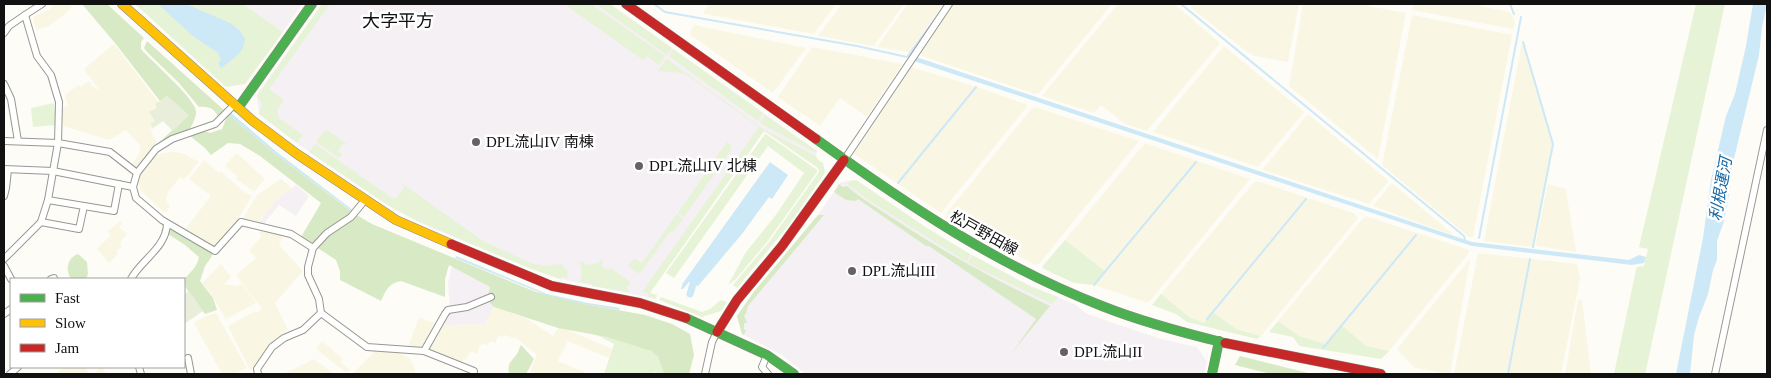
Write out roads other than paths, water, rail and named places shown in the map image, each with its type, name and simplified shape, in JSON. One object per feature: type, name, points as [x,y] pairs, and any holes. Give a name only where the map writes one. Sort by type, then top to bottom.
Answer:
[{"type":"street","points":[[4,33],[10,26],[42,4]]},
{"type":"street","points":[[122,4],[232,109],[365,200],[411,227],[533,279],[571,290],[640,303],[661,309],[718,332],[767,355],[794,374]]},
{"type":"street","points":[[312,4],[232,109],[215,124],[172,139],[161,145],[150,155],[137,173],[133,187],[136,198],[167,224],[215,251],[241,222],[285,232],[304,241],[313,248]]},
{"type":"street","name":"松戸野田線","points":[[626,4],[844,160],[926,216],[989,253],[1032,275],[1127,315],[1171,329],[1381,374]]},
{"type":"street","points":[[705,374],[712,342],[747,288],[782,246],[844,160],[949,4]]},
{"type":"street","points":[[4,259],[41,222],[48,200],[58,143],[57,106],[59,102],[51,75],[37,56],[25,15]]},
{"type":"street","points":[[4,84],[11,99],[18,141]]},
{"type":"street","points":[[1715,374],[1767,130]]},
{"type":"street","points":[[4,141],[58,143],[110,152],[137,173]]},
{"type":"street","points":[[4,196],[6,170],[53,171],[133,187]]},
{"type":"street","points":[[48,200],[114,211],[119,184]]},
{"type":"street","points":[[365,200],[347,221],[327,233],[313,248],[308,275],[319,300],[321,313],[367,347],[424,351],[474,371],[474,374]]},
{"type":"street","points":[[41,222],[79,229],[84,206]]},
{"type":"street","points":[[132,278],[159,246],[165,236],[167,224]]},
{"type":"street","points":[[4,266],[10,278]]},
{"type":"street","points":[[424,351],[448,310],[467,307],[491,297]]},
{"type":"street","points":[[258,374],[257,369],[272,347],[284,338],[303,330],[321,313]]},
{"type":"street","points":[[1212,374],[1219,340]]},
{"type":"street","points":[[767,355],[762,367],[768,374]]},
{"type":"street","points":[[188,358],[191,374]]},
{"type":"water","points":[[158,4],[186,4],[230,23],[240,31],[245,39],[242,49],[222,68],[218,64],[221,59],[217,52],[194,37]]},
{"type":"water","name":"利根運河","points":[[1753,4],[1767,4],[1759,55],[1731,171],[1724,221],[1717,241],[1717,260],[1694,335],[1690,374],[1676,374],[1703,238],[1711,180],[1726,116],[1735,94]]},
{"type":"water","points":[[916,57],[1472,242],[1629,260],[1639,255],[1646,257],[1644,263],[1632,265],[1472,246],[914,61]]},
{"type":"water","points":[[230,112],[278,153],[354,211],[277,155],[228,114]]},
{"type":"water","points":[[770,162],[788,175],[772,199],[769,197],[742,234],[698,286],[689,282],[681,289],[683,283]]},
{"type":"water","points":[[456,256],[547,294],[620,308],[619,310],[590,305],[546,295],[455,258]]},
{"type":"waterway","points":[[654,4],[665,12],[857,46],[907,57],[943,8]]},
{"type":"waterway","points":[[1181,4],[1464,236],[1465,240]]},
{"type":"waterway","points":[[1510,4],[1514,14]]},
{"type":"waterway","points":[[1479,238],[1521,17]]},
{"type":"waterway","points":[[1523,42],[1553,144],[1533,247]]},
{"type":"waterway","points":[[898,183],[976,87]]},
{"type":"waterway","points":[[1094,285],[1196,162]]},
{"type":"waterway","points":[[1207,319],[1306,199]]},
{"type":"waterway","points":[[1323,348],[1416,235]]},
{"type":"waterway","points":[[1508,374],[1530,259]]},
{"type":"waterway","points":[[690,294],[693,284]]},
{"type":"place","name":"DPL流山IV 南棟","points":[[476,142]]},
{"type":"place","name":"DPL流山IV 北棟","points":[[639,166]]},
{"type":"place","name":"DPL流山III","points":[[852,271]]},
{"type":"place","name":"DPL流山II","points":[[1064,352]]},
{"type":"district","name":"大字平方","points":[[398,21]]}]
